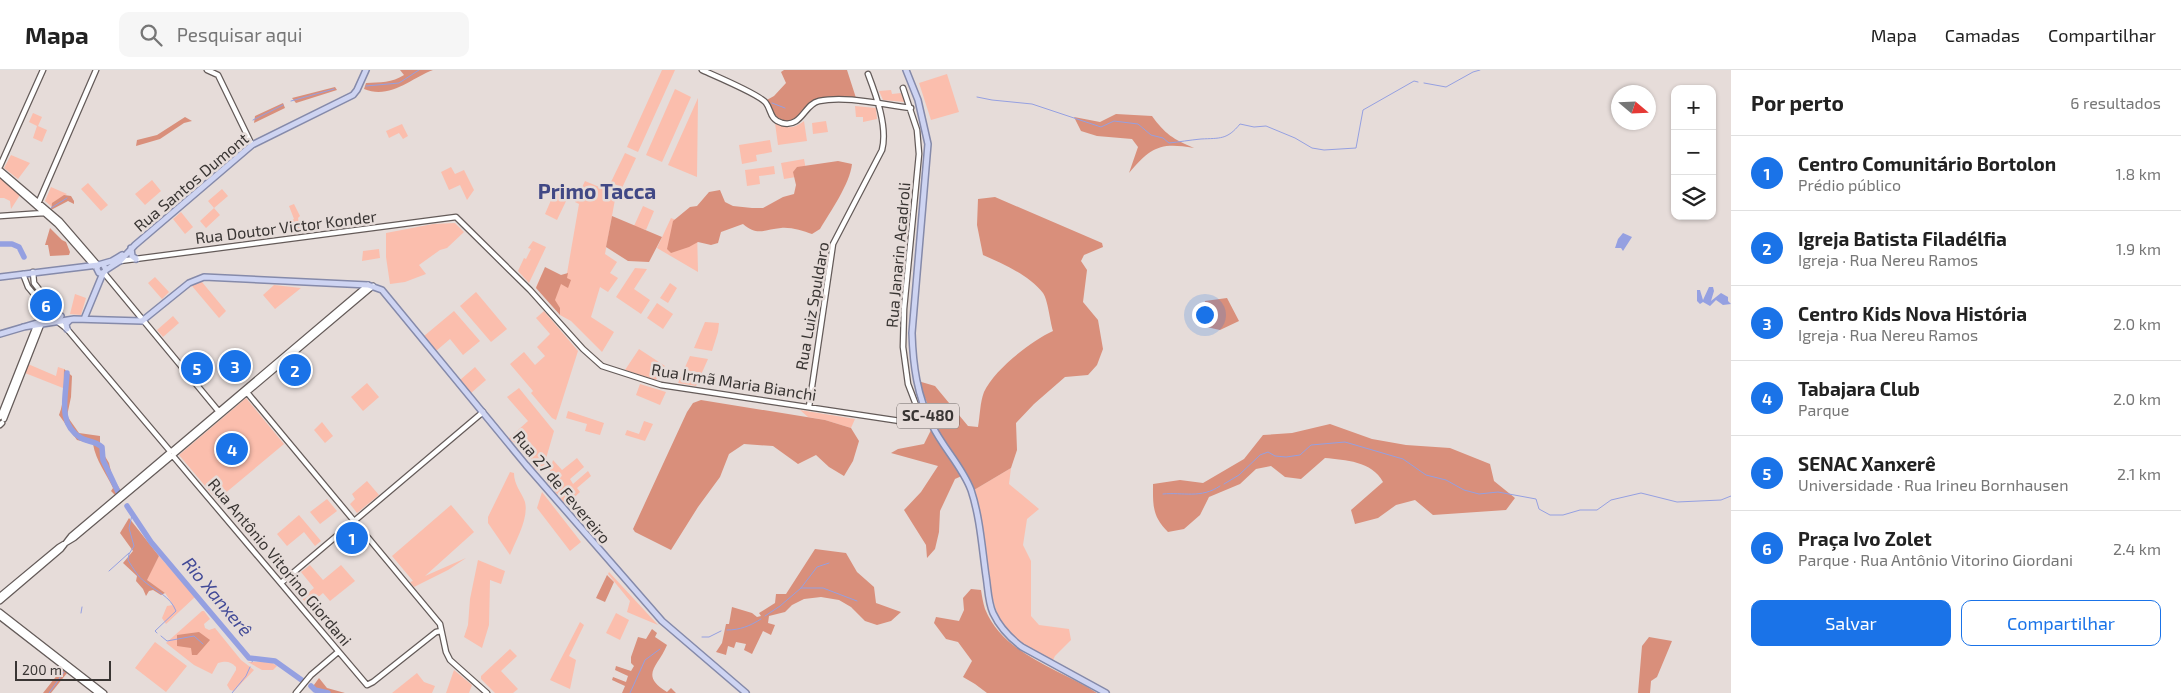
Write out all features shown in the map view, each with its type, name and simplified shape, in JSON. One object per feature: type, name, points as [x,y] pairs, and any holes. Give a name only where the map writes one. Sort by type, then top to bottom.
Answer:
[{"type":"main road","name":"Rua Santos Dumont","points":[[0,277],[86,267],[100,268],[112,262],[130,249],[252,145],[353,95],[366,70]]},
{"type":"main road","name":"SC-480","points":[[906,70],[918,100],[928,144],[912,333],[913,363],[918,388],[932,426],[964,475],[971,490],[978,517],[990,602],[997,620],[1011,639],[1022,647],[1106,693]]},
{"type":"main road","name":"Rua Santos Dumont","points":[[120,261],[130,249]]},
{"type":"main road","points":[[130,249],[132,256],[136,259]]},
{"type":"main road","points":[[86,267],[88,258]]},
{"type":"main road","points":[[112,262],[120,261]]},
{"type":"main road","points":[[84,319],[98,285],[100,268],[120,261]]},
{"type":"main road","points":[[0,334],[47,319],[142,321],[189,283],[204,277],[370,286]]},
{"type":"main road","name":"Rua 27 de Fevereiro","points":[[370,286],[385,293],[526,465],[662,621],[746,693]]},
{"type":"main road","points":[[47,310],[47,319]]},
{"type":"main road","points":[[36,327],[47,319]]},
{"type":"main road","points":[[24,327],[36,327],[59,319]]},
{"type":"main road","points":[[67,329],[66,324],[72,319]]},
{"type":"street","points":[[18,187],[0,168],[43,70]]},
{"type":"street","points":[[38,204],[96,70]]},
{"type":"street","points":[[208,70],[218,75],[252,145]]},
{"type":"street","points":[[702,70],[764,101],[770,114],[783,123],[793,123],[800,119],[811,105],[818,101],[840,100],[911,108]]},
{"type":"street","name":"Rua Luiz Spuldaro","points":[[809,407],[833,244],[882,150],[884,142],[879,104],[868,74]]},
{"type":"street","name":"Rua Janarin Acadroli","points":[[903,88],[911,108],[919,154],[904,309],[903,347],[908,384],[921,423]]},
{"type":"street","points":[[0,174],[60,221],[88,258]]},
{"type":"street","points":[[38,204],[44,213],[100,268],[220,413]]},
{"type":"street","points":[[0,216],[50,212]]},
{"type":"street","name":"Rua Irmã Maria Bianchi","points":[[456,218],[551,311],[599,364],[661,386],[921,423]]},
{"type":"street","name":"Rua Doutor Victor Konder","points":[[120,261],[456,218]]},
{"type":"street","name":"Rua Antônio Vitorino Giordani","points":[[33,272],[34,283],[67,329],[367,685],[441,630]]},
{"type":"street","name":"Rua Antônio Vitorino Giordani","points":[[24,274],[25,282],[47,310],[59,319]]},
{"type":"street","points":[[0,601],[49,557],[370,286]]},
{"type":"street","points":[[33,339],[36,327]]},
{"type":"street","points":[[1,421],[36,327]]},
{"type":"street","points":[[246,391],[440,624],[446,652],[450,660],[487,693]]},
{"type":"street","points":[[281,583],[483,412]]},
{"type":"street","points":[[0,596],[6,594]]},
{"type":"street","points":[[0,612],[9,622]]},
{"type":"street","points":[[0,617],[100,692]]},
{"type":"street","points":[[296,693],[311,675],[338,652]]},
{"type":"shaded area","points":[[400,70],[433,70],[391,90],[374,92],[364,89],[366,83],[386,82],[399,78],[404,75]]},
{"type":"shaded area","points":[[662,70],[675,70],[638,152],[627,147]]},
{"type":"shaded area","points":[[784,70],[847,70],[856,98],[818,100],[810,103],[793,121],[783,120],[776,116],[765,101],[774,96],[786,83],[781,72]]},
{"type":"shaded area","points":[[947,74],[959,112],[931,120],[919,83]]},
{"type":"shaded area","points":[[335,87],[337,90],[296,103],[292,98]]},
{"type":"shaded area","points":[[675,89],[691,97],[662,162],[646,155]]},
{"type":"shaded area","points":[[891,90],[892,94],[901,93],[905,102],[883,100],[879,91]]},
{"type":"shaded area","points":[[698,98],[697,177],[668,165]]},
{"type":"shaded area","points":[[283,103],[285,108],[254,123],[255,116]]},
{"type":"shaded area","points":[[855,106],[876,108],[877,119],[863,122],[863,117],[856,117]]},
{"type":"shaded area","points":[[33,113],[42,117],[38,126],[47,130],[42,142],[33,138],[37,126],[29,122]]},
{"type":"shaded area","points":[[1116,114],[1152,116],[1170,135],[1194,148],[1164,146],[1157,148],[1144,157],[1129,173],[1138,147],[1132,139],[1097,136],[1081,131],[1074,117],[1100,122]]},
{"type":"shaded area","points":[[185,117],[192,121],[184,123],[160,139],[136,146],[137,140],[157,135]]},
{"type":"shaded area","points":[[804,121],[807,141],[778,145],[775,123],[790,127],[797,126]]},
{"type":"shaded area","points":[[826,121],[828,132],[813,134],[812,123]]},
{"type":"shaded area","points":[[402,124],[408,136],[403,139],[399,133],[389,138],[386,131]]},
{"type":"shaded area","points":[[770,140],[772,152],[756,155],[757,161],[742,164],[739,145]]},
{"type":"shaded area","points":[[625,153],[636,158],[622,188],[611,182]]},
{"type":"shaded area","points":[[11,155],[30,163],[18,179],[4,168]]},
{"type":"shaded area","points":[[804,159],[808,181],[796,177],[784,179],[781,163]]},
{"type":"shaded area","points":[[838,161],[852,164],[848,180],[820,229],[812,234],[785,228],[757,231],[743,224],[721,232],[718,243],[711,245],[698,242],[671,253],[667,249],[673,221],[690,207],[697,206],[709,192],[720,190],[725,202],[733,206],[763,208],[783,197],[794,194],[796,185],[793,172],[797,167]]},
{"type":"shaded area","points":[[774,166],[775,174],[759,176],[760,184],[747,186],[745,170]]},
{"type":"shaded area","points":[[451,167],[455,174],[464,170],[474,190],[467,200],[460,185],[449,190],[441,172]]},
{"type":"shaded area","points":[[0,177],[20,195],[11,209],[10,201],[0,198]]},
{"type":"shaded area","points":[[152,180],[161,191],[145,205],[135,194]]},
{"type":"shaded area","points":[[585,181],[616,194],[605,254],[617,262],[610,273],[618,278],[608,292],[600,287],[591,317],[614,332],[602,352],[571,321],[560,315],[560,311],[536,287],[542,274],[565,285],[579,204],[575,202]]},
{"type":"shaded area","points":[[88,183],[108,205],[101,211],[81,189]]},
{"type":"shaded area","points":[[51,187],[67,194],[51,206],[45,201]]},
{"type":"shaded area","points":[[222,189],[228,196],[214,208],[208,201]]},
{"type":"shaded area","points":[[555,191],[568,197],[557,220],[545,214]]},
{"type":"shaded area","points":[[64,195],[71,196],[74,204],[68,201],[51,210],[52,203]]},
{"type":"shaded area","points":[[995,197],[1102,243],[1103,247],[1084,255],[1081,261],[1087,270],[1083,302],[1098,320],[1103,349],[1097,365],[1088,375],[1065,377],[1034,404],[1016,423],[1017,450],[1011,468],[974,490],[966,474],[955,479],[940,511],[939,532],[935,549],[927,558],[926,545],[904,510],[921,492],[938,466],[891,453],[898,449],[924,444],[935,422],[918,381],[935,386],[968,426],[978,427],[984,392],[989,383],[1014,357],[1053,331],[1048,305],[1043,293],[1031,281],[983,255],[977,225],[978,199]]},
{"type":"shaded area","points":[[294,204],[300,216],[298,218],[300,232],[291,234],[288,222],[294,219],[289,206]]},
{"type":"shaded area","points":[[643,206],[654,211],[646,230],[634,226]]},
{"type":"shaded area","points":[[214,208],[220,215],[206,228],[200,221]]},
{"type":"shaded area","points":[[181,212],[193,227],[185,234],[173,219]]},
{"type":"shaded area","points":[[612,216],[662,237],[649,262],[628,261],[606,247]]},
{"type":"shaded area","points":[[671,218],[697,229],[698,272],[657,248]]},
{"type":"shaded area","points":[[455,223],[464,232],[447,248],[440,250],[419,265],[426,274],[405,282],[390,284],[386,257],[386,233],[433,224]]},
{"type":"shaded area","points":[[50,228],[66,242],[70,252],[69,255],[50,256],[48,245],[45,245]]},
{"type":"shaded area","points":[[533,241],[546,247],[529,283],[518,271],[531,249],[528,248]]},
{"type":"shaded area","points":[[379,249],[380,258],[362,261],[363,251]]},
{"type":"shaded area","points":[[545,267],[561,275],[568,273],[567,278],[571,280],[568,288],[561,284],[555,300],[560,308],[560,315],[536,288]]},
{"type":"shaded area","points":[[635,268],[647,269],[634,289],[650,300],[641,314],[616,297]]},
{"type":"shaded area","points":[[155,277],[169,292],[162,299],[148,283]]},
{"type":"shaded area","points":[[202,282],[226,311],[219,318],[192,286]]},
{"type":"shaded area","points":[[670,283],[677,288],[668,303],[660,298]]},
{"type":"shaded area","points":[[274,285],[301,288],[275,309],[263,295]]},
{"type":"shaded area","points":[[476,292],[507,329],[491,342],[460,306]]},
{"type":"shaded area","points":[[75,294],[86,298],[81,315],[70,314]]},
{"type":"shaded area","points":[[1227,298],[1239,321],[1220,330],[1202,326],[1205,301]]},
{"type":"shaded area","points":[[657,303],[673,314],[663,329],[647,318]]},
{"type":"shaded area","points":[[454,311],[480,341],[463,355],[450,339],[436,351],[424,336]]},
{"type":"shaded area","points":[[544,311],[578,351],[556,420],[552,418],[531,393],[533,391],[510,364],[524,352],[535,365],[545,356],[537,347],[550,334],[536,318]]},
{"type":"shaded area","points":[[173,316],[179,323],[163,337],[157,330]]},
{"type":"shaded area","points":[[705,322],[719,323],[712,351],[694,348]]},
{"type":"shaded area","points":[[639,349],[665,366],[656,380],[625,370]]},
{"type":"shaded area","points":[[690,356],[708,359],[696,386],[678,383]]},
{"type":"shaded area","points":[[28,364],[56,376],[58,367],[64,369],[63,388],[25,373]]},
{"type":"shaded area","points":[[475,367],[486,380],[471,393],[460,380]]},
{"type":"shaded area","points":[[64,369],[72,376],[71,397],[67,416],[79,433],[100,436],[100,448],[109,463],[112,476],[121,491],[115,495],[111,491],[113,488],[94,450],[93,444],[77,440],[59,415],[63,398]]},
{"type":"shaded area","points":[[367,383],[379,397],[363,411],[351,397]]},
{"type":"shaded area","points":[[640,384],[666,392],[660,405],[636,395]]},
{"type":"shaded area","points":[[519,388],[554,431],[543,469],[539,471],[534,468],[528,450],[508,439],[528,421],[507,397]]},
{"type":"shaded area","points":[[246,398],[284,444],[217,500],[179,455]]},
{"type":"shaded area","points":[[701,400],[825,420],[851,428],[859,441],[853,461],[844,476],[829,467],[816,455],[798,464],[773,446],[744,444],[729,454],[720,477],[698,507],[671,550],[635,532],[633,529],[687,412],[693,403]]},
{"type":"shaded area","points":[[800,410],[855,419],[851,428],[808,417]]},
{"type":"shaded area","points":[[568,411],[604,423],[600,435],[585,431],[587,424],[566,418]]},
{"type":"shaded area","points":[[644,421],[653,424],[645,441],[625,435],[627,430],[639,434]]},
{"type":"shaded area","points":[[322,422],[333,436],[325,443],[314,430]]},
{"type":"shaded area","points":[[1330,424],[1372,439],[1406,445],[1450,448],[1490,464],[1494,481],[1515,498],[1506,510],[1433,515],[1415,500],[1396,505],[1378,518],[1355,524],[1351,510],[1383,482],[1378,475],[1365,466],[1349,461],[1325,458],[1301,479],[1285,477],[1271,466],[1256,469],[1240,484],[1209,497],[1200,515],[1184,529],[1168,532],[1159,521],[1154,510],[1153,484],[1180,480],[1203,483],[1244,459],[1263,435],[1292,433]]},
{"type":"shaded area","points":[[577,458],[584,467],[570,479],[573,484],[588,471],[591,476],[577,488],[580,492],[566,505],[547,482],[553,460],[562,470]]},
{"type":"shaded area","points":[[1011,468],[1009,484],[1039,509],[1027,519],[1023,545],[1031,561],[1031,616],[1039,625],[1069,629],[1071,640],[1055,656],[1052,662],[1023,645],[1008,632],[995,607],[991,590],[978,504],[974,490]]},
{"type":"shaded area","points":[[510,472],[514,473],[515,481],[526,508],[521,529],[510,555],[488,523],[488,517]]},
{"type":"shaded area","points":[[367,481],[379,495],[357,513],[350,504],[355,499],[352,494]]},
{"type":"shaded area","points":[[542,492],[581,542],[570,551],[537,508]]},
{"type":"shaded area","points":[[327,499],[337,511],[320,524],[310,512]]},
{"type":"shaded area","points":[[451,505],[474,532],[425,576],[466,558],[448,570],[414,587],[410,582],[413,581],[392,556]]},
{"type":"shaded area","points":[[299,515],[321,541],[315,546],[304,532],[287,546],[277,534]]},
{"type":"shaded area","points":[[129,518],[159,556],[147,580],[165,593],[161,595],[153,590],[149,591],[146,596],[136,581],[137,576],[123,563],[133,551],[120,533]]},
{"type":"shaded area","points":[[815,549],[846,553],[857,572],[874,587],[876,603],[901,612],[891,621],[877,625],[865,621],[851,607],[839,600],[821,597],[804,599],[792,605],[785,612],[769,616],[768,623],[775,625],[771,635],[763,631],[752,654],[744,650],[746,644],[736,642],[734,648],[728,646],[726,655],[716,652],[722,643],[726,624],[729,624],[732,607],[752,613],[757,617],[761,616],[759,613],[775,603],[776,594],[786,594]]},
{"type":"shaded area","points":[[159,556],[195,597],[166,624],[162,618],[167,606],[173,605],[165,593],[146,580]]},
{"type":"shaded area","points":[[478,560],[505,571],[501,584],[490,580],[489,625],[482,648],[464,637],[468,625],[470,599]]},
{"type":"shaded area","points":[[310,565],[323,580],[341,565],[355,581],[330,601],[323,593],[308,606],[302,598],[314,588],[301,572]]},
{"type":"shaded area","points":[[609,572],[658,625],[627,612],[630,601],[608,574]]},
{"type":"shaded area","points":[[607,575],[614,582],[605,602],[596,598]]},
{"type":"shaded area","points":[[971,589],[981,590],[985,609],[994,625],[1005,638],[1034,659],[1097,693],[987,693],[963,677],[972,661],[958,642],[946,639],[934,623],[936,617],[959,621],[964,610],[963,598]]},
{"type":"shaded area","points":[[202,611],[210,619],[204,624],[205,628],[209,630],[215,628],[241,660],[254,670],[234,691],[230,690],[227,685],[236,670],[236,667],[232,664],[226,662],[218,663],[212,674],[194,665],[166,643]]},
{"type":"shaded area","points":[[616,613],[629,620],[620,640],[606,633]]},
{"type":"shaded area","points":[[580,622],[584,625],[569,656],[576,660],[570,689],[550,680]]},
{"type":"shaded area","points":[[652,629],[657,633],[655,637],[667,645],[653,670],[654,681],[667,692],[671,688],[676,693],[622,693],[625,686],[612,680],[613,677],[626,682],[628,676],[615,670],[616,666],[631,671],[634,666],[631,663],[631,657],[638,637],[646,639]]},
{"type":"shaded area","points":[[199,632],[210,640],[197,655],[192,655],[191,648],[177,646],[177,635]]},
{"type":"shaded area","points":[[1649,637],[1672,641],[1657,677],[1651,681],[1650,693],[1638,693],[1642,646]]},
{"type":"shaded area","points":[[155,642],[187,666],[166,692],[135,668]]},
{"type":"shaded area","points":[[510,649],[517,656],[501,671],[518,689],[513,693],[495,693],[481,679],[481,676]]},
{"type":"shaded area","points":[[248,662],[271,662],[277,666],[273,670],[262,670]]},
{"type":"shaded area","points":[[62,669],[67,673],[51,693],[43,693]]},
{"type":"shaded area","points":[[454,670],[472,685],[469,693],[446,693]]},
{"type":"shaded area","points":[[417,673],[424,682],[435,686],[432,693],[392,693]]},
{"type":"shaded area","points":[[319,678],[327,688],[345,693],[316,693],[311,689]]},
{"type":"water","points":[[1623,233],[1632,237],[1623,251],[1621,248],[1615,248],[1618,239]]},
{"type":"water","points":[[1709,287],[1713,287],[1714,291],[1711,301],[1721,293],[1728,297],[1728,301],[1731,304],[1723,305],[1716,300],[1710,306],[1703,302],[1700,304],[1697,301],[1697,290],[1700,290],[1703,300]]},
{"type":"waterway","points":[[366,86],[399,83],[419,70]]},
{"type":"waterway","points":[[1424,83],[1446,87],[1480,70]]},
{"type":"waterway","points":[[977,97],[1032,104],[1101,127],[1114,121],[1138,124],[1151,135],[1163,138],[1169,143],[1227,136],[1240,124],[1254,127],[1266,126],[1295,138],[1312,148],[1324,150],[1356,148],[1363,110],[1414,81],[1418,82]]},
{"type":"waterway","points":[[291,101],[334,89]]},
{"type":"waterway","points":[[772,103],[785,108]]},
{"type":"waterway","points":[[253,120],[283,105]]},
{"type":"waterway","points":[[51,208],[67,198]]},
{"type":"waterway","name":"Rio Xanxerê","points":[[0,244],[12,244],[19,247],[24,257]]},
{"type":"waterway","name":"Rio Xanxerê","points":[[67,373],[65,409],[69,425],[73,432],[81,438],[102,447],[103,460],[119,494]]},
{"type":"waterway","points":[[1224,484],[1239,475],[1260,455],[1268,452],[1275,456],[1286,457],[1300,455],[1311,445],[1345,442],[1403,459],[1426,475],[1446,480],[1464,490],[1479,494],[1498,492],[1536,499],[1539,509],[1550,515],[1563,515],[1580,510],[1597,510],[1611,500],[1641,493],[1677,502],[1721,500],[1731,496]]},
{"type":"waterway","points":[[1163,494],[1199,494],[1220,486]]},
{"type":"waterway","name":"Rio Xanxerê","points":[[127,506],[151,542],[249,658],[275,661],[303,681]]},
{"type":"waterway","points":[[132,515],[129,528],[134,546],[128,560],[140,578],[167,598],[176,611],[155,631],[157,633]]},
{"type":"waterway","points":[[109,571],[129,553]]},
{"type":"waterway","points":[[765,616],[801,588],[817,567],[829,563]]},
{"type":"waterway","points":[[801,588],[823,588],[857,601]]},
{"type":"waterway","points":[[81,613],[82,607]]},
{"type":"waterway","points":[[727,630],[745,627],[761,619]]},
{"type":"waterway","points":[[702,637],[709,637],[721,631]]},
{"type":"waterway","points":[[161,636],[167,641],[194,636],[203,644]]},
{"type":"waterway","points":[[630,693],[645,660],[660,649]]},
{"type":"waterway","points":[[232,693],[246,676],[250,667]]},
{"type":"waterway","points":[[49,693],[64,672]]},
{"type":"waterway","name":"Rio Xanxerê","points":[[311,686],[315,690],[328,693]]},
{"type":"place","name":"Praça Ivo Zolet","points":[[46,305]]},
{"type":"place","name":"Centro Kids Nova História","points":[[235,366]]},
{"type":"place","name":"SENAC Xanxerê","points":[[197,368]]},
{"type":"place","name":"Igreja Batista Filadélfia","points":[[295,370]]},
{"type":"place","name":"Tabajara Club","points":[[232,449]]},
{"type":"place","name":"Centro Comunitário Bortolon","points":[[352,538]]},
{"type":"district","name":"Primo Tacca","points":[[597,192]]}]
